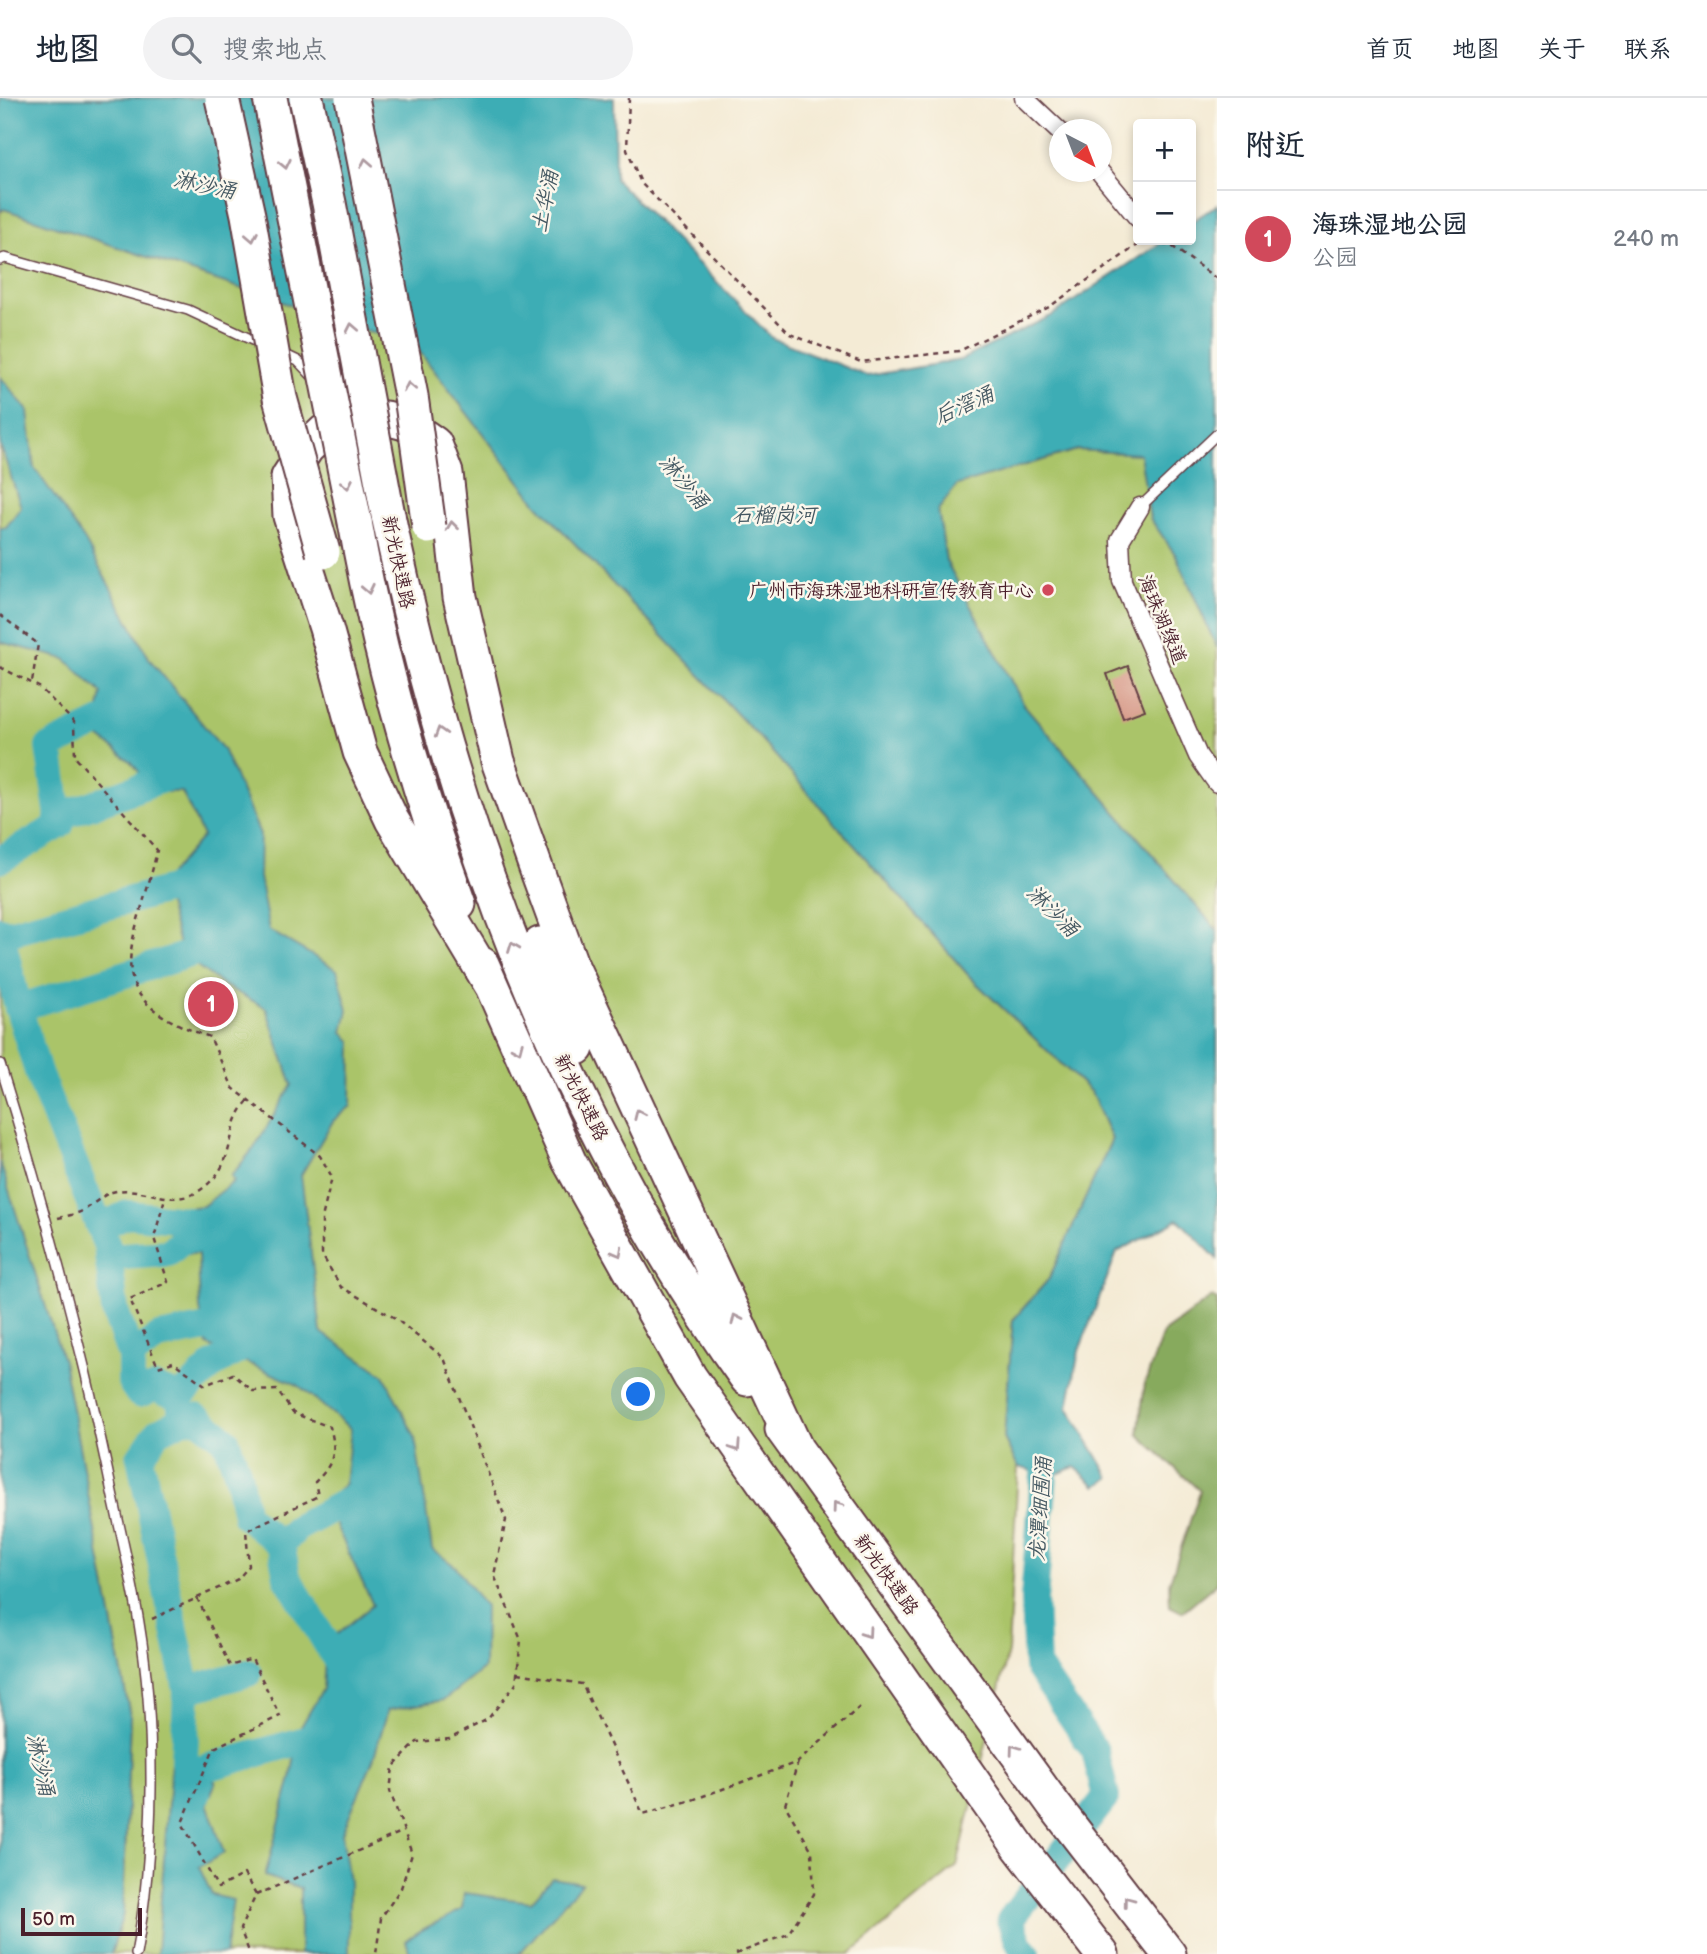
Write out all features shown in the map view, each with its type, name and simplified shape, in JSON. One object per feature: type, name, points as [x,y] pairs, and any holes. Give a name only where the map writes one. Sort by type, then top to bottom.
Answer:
[{"type":"highway","points":[[222,98],[248,215],[280,398],[382,765],[417,841],[491,985]]},
{"type":"highway","name":"新光快速路","points":[[270,98],[372,607],[410,753],[437,843],[491,985],[569,1161],[690,1377],[1019,1847],[1102,1954]]},
{"type":"highway","name":"新光快速路","points":[[306,98],[329,203],[388,515],[432,706],[476,849],[527,985],[627,1185],[722,1345],[1054,1805],[1169,1954]]},
{"type":"highway","points":[[352,98],[411,396],[429,527],[451,654],[485,780],[518,883],[627,1185]]},
{"type":"highway","points":[[491,985],[392,820],[359,752],[326,628],[290,516],[288,477],[307,448],[325,431],[354,421],[386,418],[405,423],[435,444],[446,473],[460,597],[498,761],[570,964],[796,1448]]},
{"type":"street","points":[[1024,98],[1049,122]]},
{"type":"street","points":[[1108,182],[1133,212]]},
{"type":"street","name":"海珠湖绿道","points":[[1140,507],[1120,540],[1122,581],[1198,756],[1217,783]]},
{"type":"lane","points":[[0,260],[5,258],[188,310],[298,361],[354,421]]},
{"type":"lane","points":[[1140,507],[1217,434]]},
{"type":"lane","points":[[0,1064],[49,1221],[88,1378],[140,1624],[151,1759],[146,1899],[136,1954]]},
{"type":"path","points":[[629,98],[627,150],[641,183],[790,334],[861,362],[959,351],[1049,307],[1145,240],[1173,247],[1217,279]]},
{"type":"path","points":[[0,615],[38,644],[32,683]]},
{"type":"path","points":[[0,667],[32,683],[74,722],[75,757],[157,850],[149,889],[140,907],[128,968],[144,1003],[177,1026],[210,1037],[233,1088],[320,1156],[332,1177],[322,1218],[322,1255],[341,1287],[395,1318],[444,1359],[506,1520],[494,1575],[521,1640],[516,1683],[488,1720],[449,1739],[417,1742],[393,1767],[390,1790],[412,1854],[401,1888],[380,1918],[376,1954]]},
{"type":"path","points":[[49,1221],[83,1211],[110,1193],[128,1191],[165,1198],[197,1192],[214,1178],[227,1158],[232,1141],[233,1122],[248,1101]]},
{"type":"path","points":[[140,1624],[238,1579],[249,1566],[246,1531],[318,1496],[315,1482],[331,1467],[335,1445],[330,1427],[293,1413],[277,1390],[253,1391],[233,1374],[205,1385],[173,1362],[158,1367],[130,1299],[168,1282],[154,1238],[165,1198]]},
{"type":"path","points":[[197,1598],[230,1666],[253,1659],[280,1716],[214,1748],[182,1823],[218,1888],[244,1874],[256,1895]]},
{"type":"path","points":[[517,1672],[582,1684],[643,1814],[692,1800],[798,1762],[863,1704]]},
{"type":"path","points":[[736,1954],[788,1934],[814,1894],[813,1851],[785,1805],[798,1762]]},
{"type":"path","points":[[250,1954],[240,1929],[256,1895],[404,1831]]},
{"type":"green space","points":[[4,209],[416,347],[538,505],[760,738],[971,978],[1091,1092],[1112,1139],[1049,1279],[1013,1320],[1004,1438],[1018,1467],[1008,1652],[957,1866],[850,1954],[111,1954],[123,1914],[130,1716],[74,1421],[0,1173],[0,213]]},
{"type":"green space","points":[[1077,450],[1141,454],[1150,518],[1177,557],[1217,648],[1217,930],[1024,705],[946,561],[938,510],[957,485]]},
{"type":"green space","points":[[1212,1297],[1217,1300],[1217,1583],[1182,1612],[1170,1606],[1169,1584],[1200,1491],[1138,1434],[1145,1383],[1163,1333]]},
{"type":"water","name":"石榴岗河","points":[[0,98],[614,98],[615,179],[772,338],[867,376],[960,360],[1051,316],[1158,245],[1196,245],[1196,219],[1217,205],[1217,648],[1177,557],[1150,518],[1140,454],[1077,450],[957,485],[938,510],[946,561],[1024,705],[1217,930],[1217,1259],[1178,1219],[1117,1252],[1079,1351],[1068,1407],[1110,1478],[1096,1486],[1075,1467],[1052,1476],[1018,1467],[1004,1438],[1013,1320],[1049,1279],[1112,1139],[1091,1092],[971,978],[760,738],[538,505],[416,347],[4,209],[0,211]]},
{"type":"water","points":[[0,376],[28,411],[34,467],[85,541],[150,660],[223,749],[260,834],[259,877],[269,930],[337,970],[348,1010],[343,1032],[352,1042],[351,1106],[333,1121],[301,1175],[321,1332],[384,1375],[415,1437],[432,1549],[456,1567],[485,1607],[484,1668],[444,1700],[388,1710],[373,1760],[342,1833],[349,1882],[349,1954],[300,1954],[300,1888],[265,1876],[291,1778],[299,1730],[323,1689],[326,1643],[373,1605],[326,1504],[345,1483],[351,1429],[298,1385],[207,1345],[200,1309],[198,1254],[176,1254],[163,1210],[203,1206],[234,1181],[231,1176],[254,1148],[292,1085],[266,1008],[223,985],[182,955],[162,883],[203,836],[182,792],[155,792],[131,762],[94,733],[102,693],[65,659],[0,642],[0,528],[6,527],[21,507],[0,444]]},
{"type":"water","name":"淋沙涌","points":[[0,1162],[63,1361],[130,1716],[123,1914],[111,1954],[0,1954]]},
{"type":"water","points":[[172,1749],[216,1782],[207,1803],[224,1853],[199,1867],[212,1895],[233,1900],[225,1954],[157,1954]]},
{"type":"water","points":[[552,1878],[582,1883],[519,1954],[410,1954],[406,1941],[419,1931],[462,1909],[464,1893],[531,1902]]},
{"type":"building","points":[[1128,666],[1145,710],[1123,718],[1107,674]]},
{"type":"waterway","points":[[0,860],[60,825],[49,747],[113,716]]},
{"type":"waterway","points":[[58,817],[173,775]]},
{"type":"waterway","points":[[1,935],[178,887]]},
{"type":"waterway","points":[[0,930],[17,1003],[39,1075],[107,1246],[115,1311],[131,1356],[131,1382],[139,1394],[155,1388],[180,1397],[182,1420],[158,1432],[140,1457],[187,1690],[184,1762],[197,1794]]},
{"type":"waterway","points":[[18,1008],[193,953]]},
{"type":"waterway","points":[[100,1227],[127,1214],[185,1220]]},
{"type":"waterway","points":[[108,1257],[168,1253],[202,1224]]},
{"type":"waterway","points":[[131,1356],[159,1337],[229,1324]]},
{"type":"waterway","points":[[180,1397],[213,1365],[250,1343]]},
{"type":"waterway","points":[[182,1420],[197,1417],[226,1440],[238,1474],[246,1516],[281,1545],[287,1577],[340,1666]]},
{"type":"waterway","name":"龙潭细围涌","points":[[1027,1954],[1020,1945],[1010,1920],[1106,1797],[1095,1751],[1037,1666],[1034,1600],[1047,1437]]},
{"type":"waterway","points":[[281,1545],[297,1528],[347,1501]]},
{"type":"waterway","points":[[187,1690],[248,1673]]},
{"type":"waterway","points":[[188,1773],[316,1737]]},
{"type":"place","name":"广州市海珠湿地科研宣传教育中心","points":[[1048,590]]},
{"type":"place","name":"海珠湿地公园","points":[[211,1004]]},
{"type":"water label","name":"土华涌","points":[[545,201]]},
{"type":"water label","name":"后滘涌","points":[[964,405]]}]
